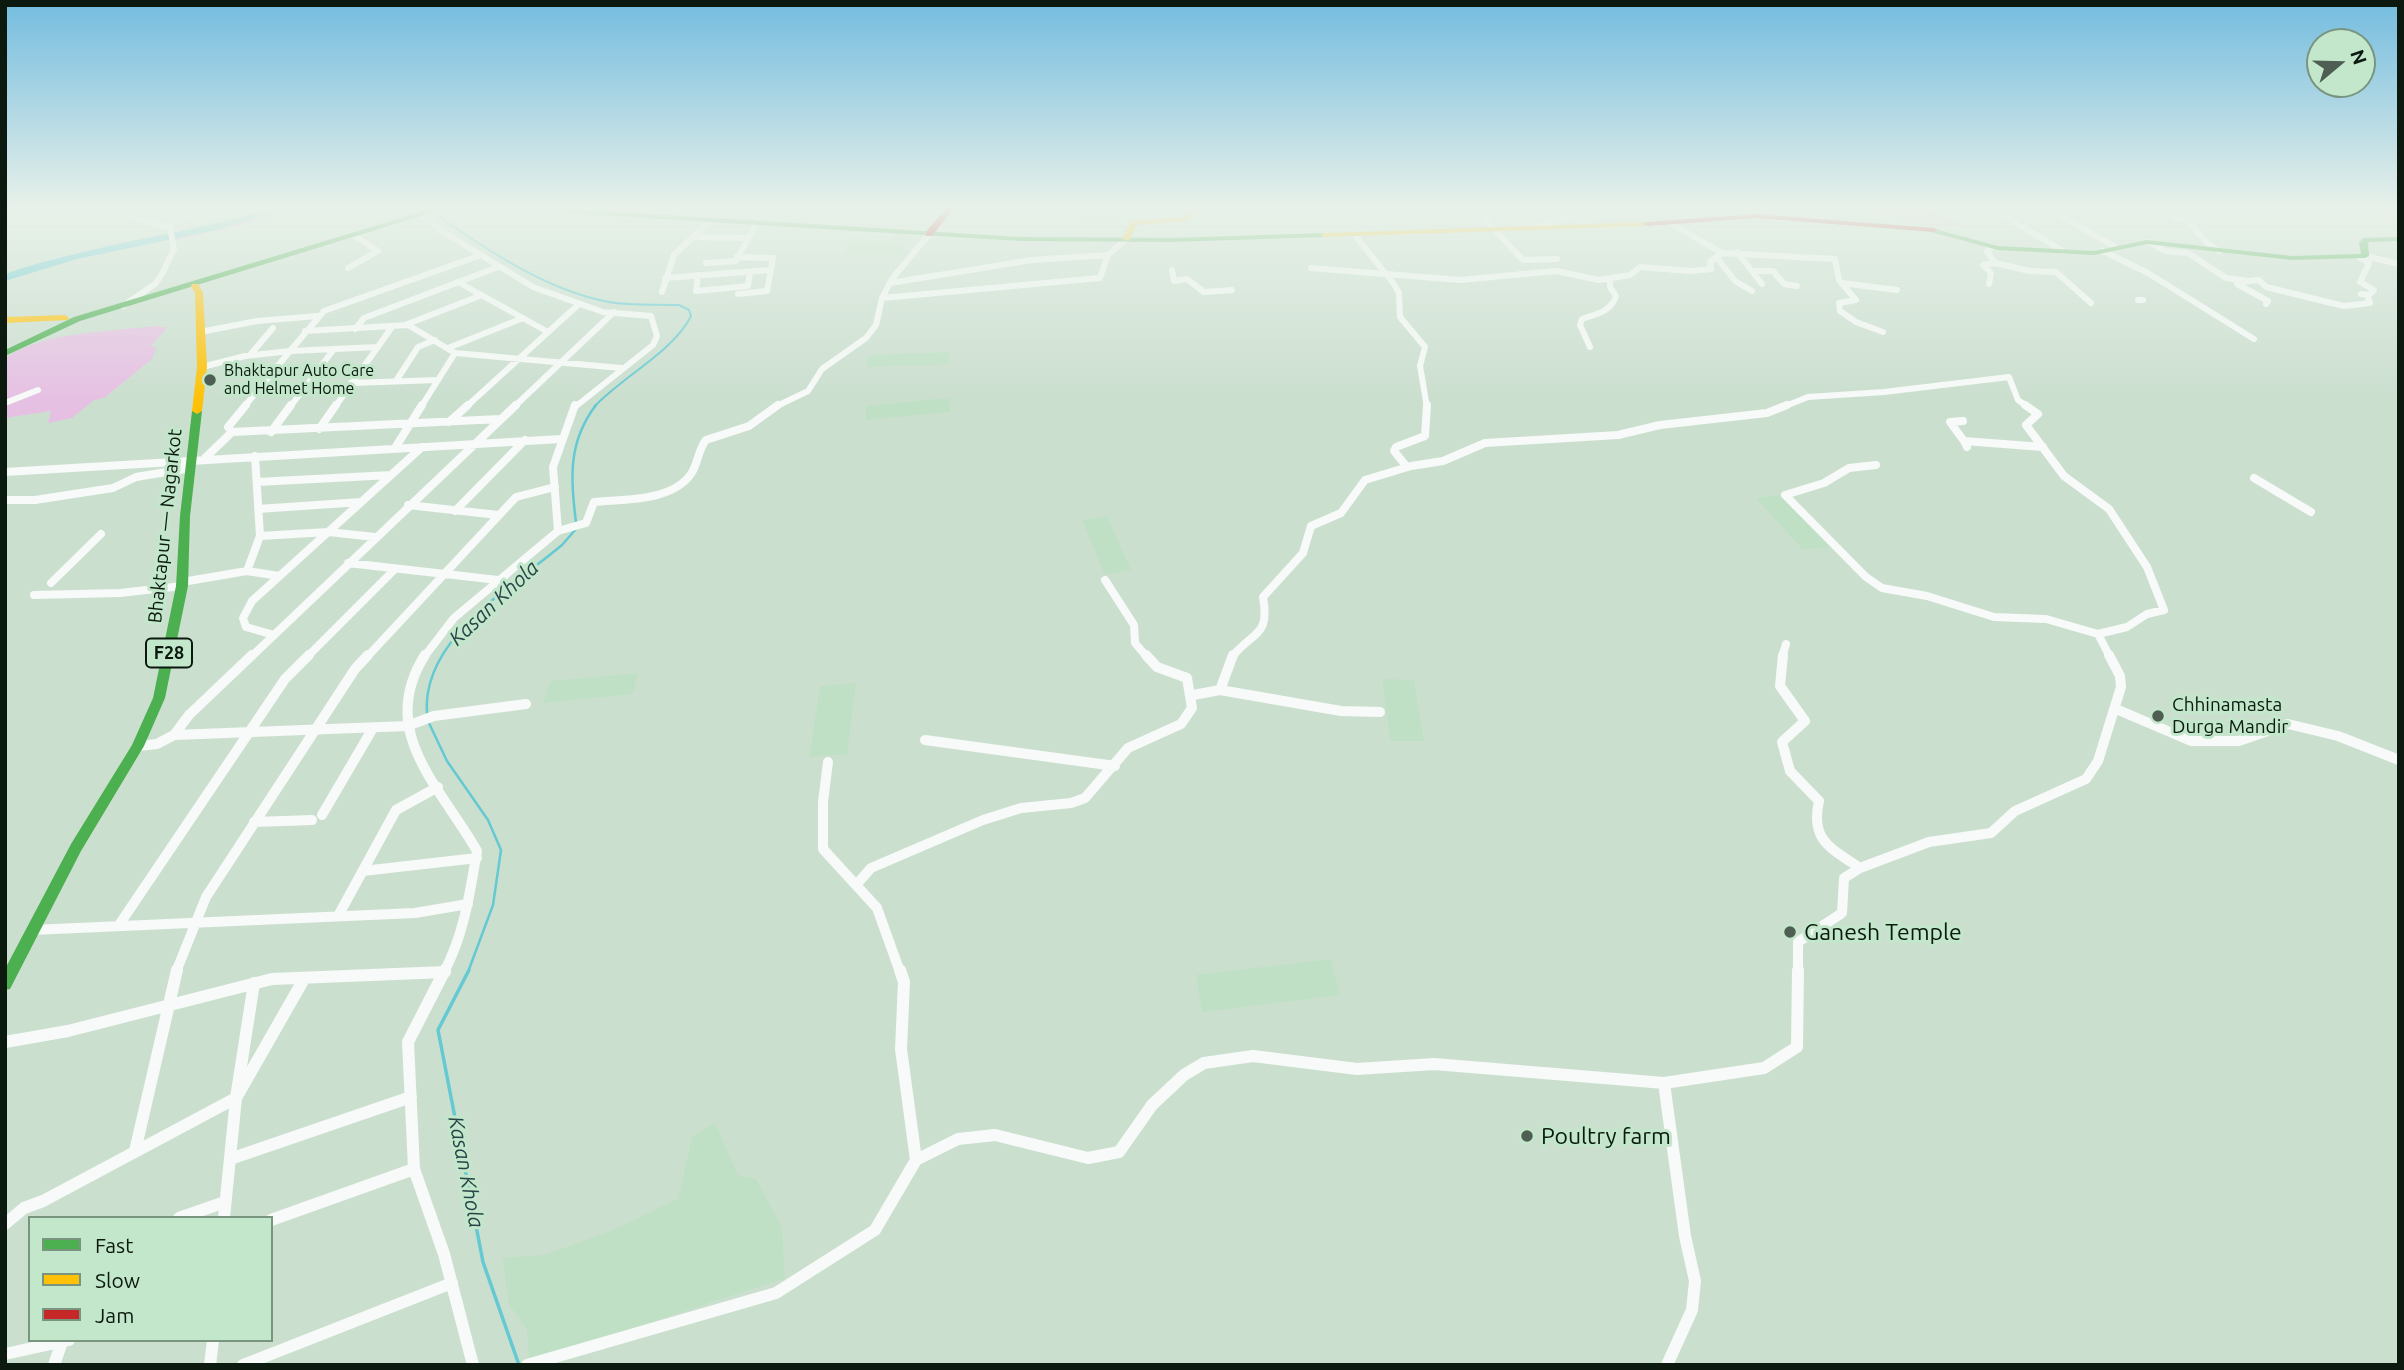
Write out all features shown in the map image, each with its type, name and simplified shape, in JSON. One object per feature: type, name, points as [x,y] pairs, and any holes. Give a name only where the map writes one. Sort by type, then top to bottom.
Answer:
[{"type":"main road","points":[[5,320],[51,324],[238,272]]},
{"type":"main road","name":"Bhaktapur — Nagarkot","points":[[5,984],[76,848],[138,746],[159,698],[182,584],[196,461],[202,367],[199,293],[195,285]]},
{"type":"main road","points":[[27,320],[47,325],[36,336]]},
{"type":"main road","points":[[5,354],[51,324]]},
{"type":"street","points":[[123,306],[155,284],[163,272]]},
{"type":"street","points":[[200,332],[257,321],[317,316],[383,288],[432,272]]},
{"type":"street","points":[[355,329],[365,318],[485,272]]},
{"type":"street","points":[[507,272],[533,287],[579,304],[614,312],[651,316],[657,337],[653,345],[580,398],[561,439],[553,467],[558,531]]},
{"type":"street","points":[[663,292],[667,272]]},
{"type":"street","points":[[665,278],[698,275],[750,272],[748,286],[696,291],[698,275]]},
{"type":"street","points":[[738,294],[767,291],[770,272]]},
{"type":"street","points":[[472,1365],[452,1283],[414,1169],[408,1042],[413,1028],[445,972],[468,904],[477,858],[474,845],[417,756],[407,726],[407,699],[419,660],[438,633],[498,580],[558,531],[586,523],[594,502],[654,496],[680,486],[692,473],[701,446],[706,440],[749,426],[779,404],[808,391],[822,369],[866,338],[876,326],[882,298],[899,272]]},
{"type":"street","points":[[890,283],[958,272]]},
{"type":"street","points":[[882,298],[996,290],[1100,278],[1102,272]]},
{"type":"street","points":[[1172,272],[1174,281],[1187,279],[1204,292],[1232,290]]},
{"type":"street","points":[[1382,272],[1398,291],[1398,311],[1402,322],[1425,347],[1420,357],[1420,380],[1425,393],[1425,436],[1396,447],[1394,451],[1407,467]]},
{"type":"street","points":[[1389,272],[1460,280],[1546,272]]},
{"type":"street","points":[[1562,272],[1610,279],[1634,272]]},
{"type":"street","points":[[1730,272],[1735,281],[1752,291]]},
{"type":"street","points":[[1754,272],[1762,284]]},
{"type":"street","points":[[1774,272],[1784,284],[1797,286]]},
{"type":"street","points":[[1839,272],[1842,283],[1856,300],[1839,303],[1840,312],[1856,322],[1883,332]]},
{"type":"street","points":[[1989,284],[1990,272]]},
{"type":"street","points":[[2054,272],[2091,303]]},
{"type":"street","points":[[2146,272],[2254,339]]},
{"type":"street","points":[[2217,272],[2226,278],[2248,281]]},
{"type":"street","points":[[2266,304],[2267,301],[2237,284],[2259,280],[2266,287],[2344,306],[2370,303],[2364,294],[2374,290],[2360,282],[2363,272]]},
{"type":"street","points":[[1590,347],[1580,325],[1582,319],[1609,310],[1614,304],[1616,296],[1610,287],[1610,279]]},
{"type":"street","points":[[458,282],[548,332]]},
{"type":"street","points":[[1842,283],[1897,290]]},
{"type":"street","points":[[403,326],[482,295]]},
{"type":"street","points":[[449,422],[579,304]]},
{"type":"street","points":[[174,735],[189,715],[614,312]]},
{"type":"street","points":[[232,432],[228,426],[317,316]]},
{"type":"street","points":[[395,449],[438,380],[451,350],[523,318]]},
{"type":"street","points":[[305,331],[412,326],[451,350],[621,368]]},
{"type":"street","points":[[318,429],[392,327]]},
{"type":"street","points":[[250,355],[274,328]]},
{"type":"street","points":[[396,381],[418,347],[435,340]]},
{"type":"street","points":[[202,367],[250,355],[378,347]]},
{"type":"street","points":[[271,432],[334,349]]},
{"type":"street","points":[[1220,690],[1233,655],[1262,629],[1267,620],[1263,597],[1303,553],[1311,526],[1341,513],[1366,480],[1407,467],[1443,461],[1470,447],[1485,443],[1618,435],[1660,425],[1768,413],[1808,397],[1884,392],[2008,377],[2018,400],[2036,411],[2036,417],[2026,425],[2064,476],[2109,509],[2147,567],[2164,602],[2164,610],[2147,614],[2127,627],[2098,634],[2032,617],[1994,617],[1927,596],[1875,586],[1785,495],[1824,484],[1849,468],[1876,465]]},
{"type":"street","points":[[351,383],[438,380]]},
{"type":"street","points":[[5,404],[38,390]]},
{"type":"street","points":[[5,500],[34,500],[113,488],[136,477],[196,461],[232,432],[500,419]]},
{"type":"street","points":[[1963,421],[1950,422],[1966,444],[2043,447]]},
{"type":"street","points":[[5,472],[561,439]]},
{"type":"street","points":[[455,511],[525,440]]},
{"type":"street","points":[[274,635],[248,631],[243,623],[252,601],[422,447]]},
{"type":"street","points":[[247,571],[260,536],[255,456]]},
{"type":"street","points":[[257,482],[391,475]]},
{"type":"street","points":[[2254,478],[2311,512]]},
{"type":"street","points":[[135,1151],[168,1007],[192,921],[254,822],[355,669],[518,495],[555,487]]},
{"type":"street","points":[[258,509],[362,502]]},
{"type":"street","points":[[408,506],[498,515]]},
{"type":"street","points":[[260,536],[328,532],[375,537]]},
{"type":"street","points":[[51,583],[101,534]]},
{"type":"street","points":[[348,563],[498,580]]},
{"type":"street","points":[[119,925],[253,731],[285,679],[395,569]]},
{"type":"street","points":[[34,595],[120,593],[247,571],[279,576]]},
{"type":"street","points":[[857,884],[872,868],[1022,808],[1082,800],[1099,789],[1132,744],[1178,729],[1189,716],[1194,695],[1187,678],[1157,667],[1135,643],[1134,625],[1105,580]]},
{"type":"street","points":[[528,1364],[776,1293],[875,1230],[916,1160],[958,1139],[995,1135],[1088,1158],[1119,1153],[1152,1105],[1184,1075],[1204,1063],[1252,1056],[1357,1069],[1434,1064],[1664,1083],[1764,1068],[1797,1047],[1798,942],[1842,913],[1844,878],[1860,868],[1930,842],[1991,833],[2015,811],[2078,784],[2092,772],[2116,709],[2121,682],[2098,634]]},
{"type":"street","points":[[1786,644],[1776,674],[1779,686],[1805,721],[1782,742],[1790,771],[1819,801],[1813,822],[1819,837],[1860,868]]},
{"type":"street","points":[[1194,695],[1220,690],[1341,711],[1380,712]]},
{"type":"street","points":[[138,746],[157,744],[174,735],[407,726],[434,716],[526,704]]},
{"type":"street","points":[[2116,709],[2191,741],[2239,741],[2288,724],[2338,736],[2399,760]]},
{"type":"street","points":[[322,815],[373,728]]},
{"type":"street","points":[[925,740],[1115,766]]},
{"type":"street","points":[[828,762],[823,802],[823,849],[877,908],[904,982],[901,1049],[916,1160]]},
{"type":"street","points":[[338,916],[396,810],[438,787]]},
{"type":"street","points":[[254,822],[312,820]]},
{"type":"street","points":[[363,871],[477,858]]},
{"type":"street","points":[[32,930],[415,913],[468,904]]},
{"type":"street","points":[[5,1042],[68,1031],[272,979],[445,972]]},
{"type":"street","points":[[5,1224],[23,1208],[43,1201],[236,1098],[304,979]]},
{"type":"street","points":[[224,1216],[236,1098],[254,983]]},
{"type":"street","points":[[1664,1083],[1685,1236],[1695,1281],[1692,1310],[1667,1365]]},
{"type":"street","points":[[230,1159],[411,1097]]},
{"type":"street","points":[[273,1219],[414,1169]]},
{"type":"street","points":[[185,1216],[225,1202]]},
{"type":"street","points":[[243,1365],[452,1283]]},
{"type":"street","points":[[5,1354],[61,1342]]},
{"type":"street","points":[[54,1365],[66,1342]]},
{"type":"street","points":[[210,1365],[213,1342]]},
{"type":"shaded area","points":[[156,326],[167,328],[150,347],[157,347],[152,359],[104,398],[94,400],[72,418],[48,423],[51,411],[5,418],[5,358],[39,342]]},
{"type":"shaded area","points":[[950,352],[948,364],[866,367],[869,355]]},
{"type":"shaded area","points":[[949,398],[950,412],[866,420],[866,406]]},
{"type":"shaded area","points":[[1780,495],[1830,545],[1827,546],[1829,548],[1802,549],[1756,498]]},
{"type":"shaded area","points":[[1107,516],[1131,570],[1105,575],[1082,520]]},
{"type":"shaded area","points":[[638,673],[633,694],[543,703],[550,681]]},
{"type":"shaded area","points":[[1382,679],[1414,680],[1424,741],[1390,741]]},
{"type":"shaded area","points":[[856,683],[847,754],[809,757],[820,686]]},
{"type":"shaded area","points":[[1331,959],[1340,995],[1202,1012],[1196,975]]},
{"type":"shaded area","points":[[715,1123],[738,1175],[756,1179],[782,1227],[785,1278],[592,1342],[529,1359],[527,1330],[509,1304],[502,1258],[544,1255],[613,1230],[678,1199],[692,1137]]},
{"type":"waterway","points":[[5,278],[22,272]]},
{"type":"waterway","name":"Kasan Khola","points":[[528,272],[587,297],[609,302],[679,305],[689,310],[691,316],[672,341],[596,405]]},
{"type":"waterway","name":"Kasan Khola","points":[[576,523],[573,462],[580,433],[596,405]]},
{"type":"waterway","name":"Kasan Khola","points":[[427,714],[429,687],[438,662],[454,639],[495,598],[562,545],[576,529]]},
{"type":"waterway","name":"Kasan Khola","points":[[428,721],[447,761],[488,820],[501,850],[493,905],[468,972]]},
{"type":"waterway","name":"Kasan Khola","points":[[468,972],[438,1030],[483,1262],[519,1365]]},
{"type":"traffic: fast","points":[[5,353],[77,319],[232,272]]},
{"type":"traffic: fast","points":[[5,984],[76,848],[138,746],[159,698],[182,586],[185,516],[197,411]]},
{"type":"traffic: slow","points":[[195,286],[199,293],[202,367],[197,411]]},
{"type":"traffic: slow","points":[[5,320],[65,318]]},
{"type":"place","name":"Bhaktapur Auto Care and Helmet Home","points":[[210,380]]},
{"type":"place","name":"Chhinamasta Durga Mandir","points":[[2158,716]]},
{"type":"place","name":"Ganesh Temple","points":[[1790,932]]},
{"type":"place","name":"Poultry farm","points":[[1527,1136]]}]
